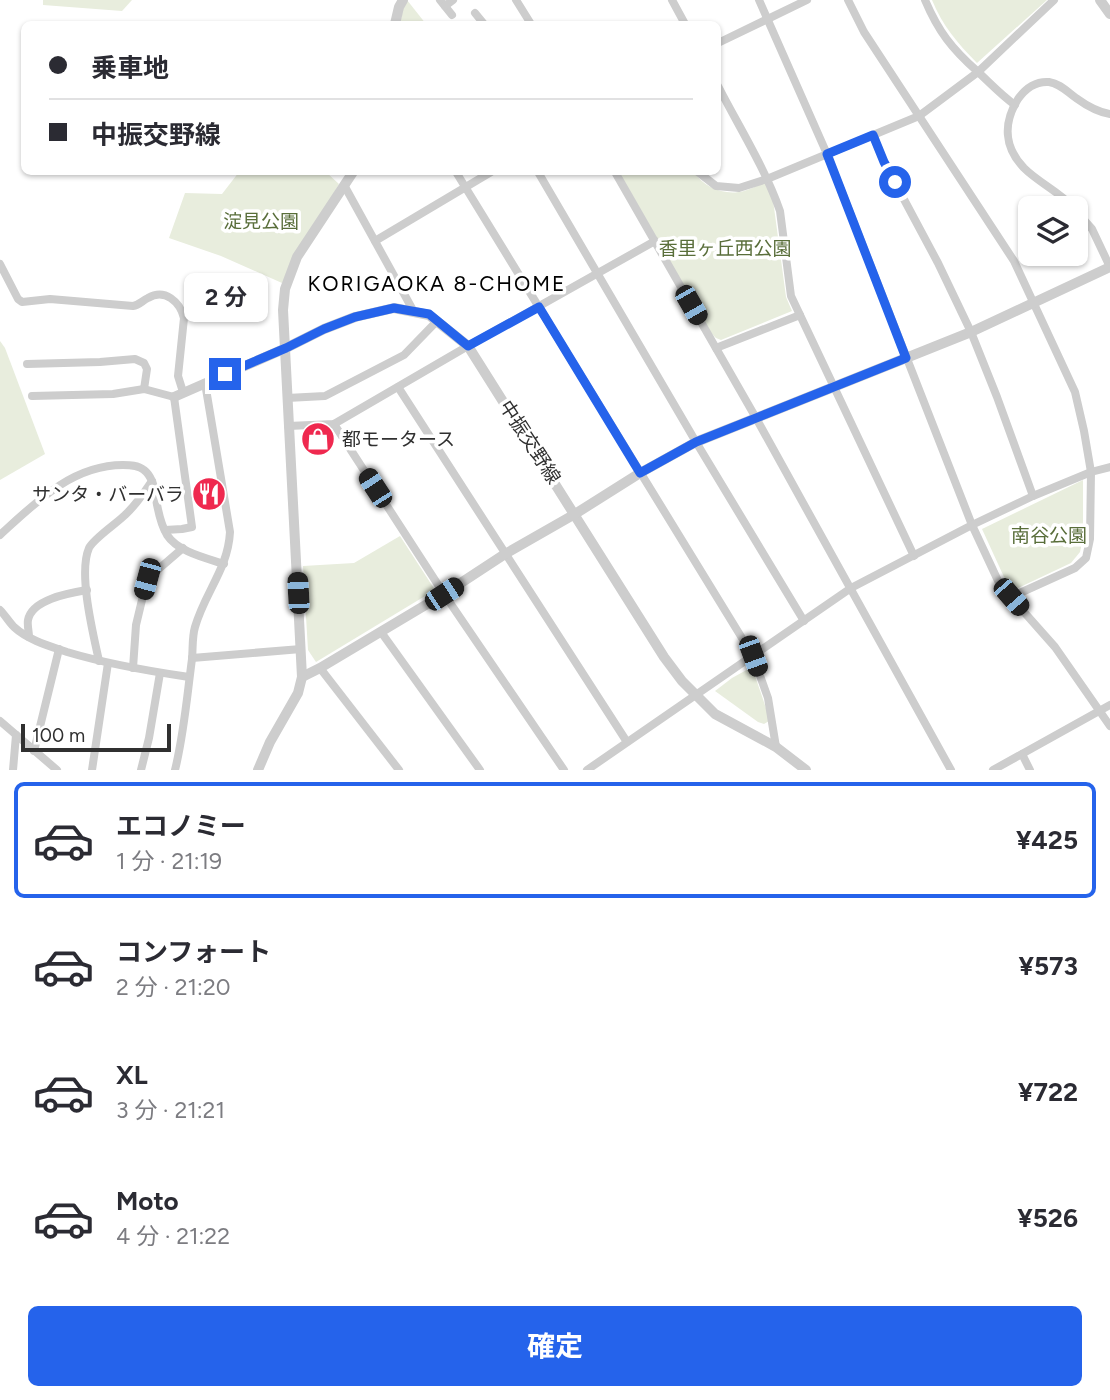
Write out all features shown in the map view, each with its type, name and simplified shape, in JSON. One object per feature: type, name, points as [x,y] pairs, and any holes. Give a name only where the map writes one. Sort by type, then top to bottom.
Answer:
[{"type":"street","points":[[452,15],[442,3],[453,0]]},
{"type":"street","points":[[516,0],[527,21]]},
{"type":"street","points":[[672,0],[683,21]]},
{"type":"street","points":[[759,0],[827,154],[972,525],[1000,585],[1055,647],[1110,726]]},
{"type":"street","points":[[721,42],[807,0]]},
{"type":"street","points":[[848,0],[864,32],[1014,261],[1075,392],[1091,472],[1090,539],[1086,558],[1075,568],[1011,597]]},
{"type":"street","points":[[925,0],[943,36],[998,93],[1015,105]]},
{"type":"street","points":[[702,175],[716,186],[739,188],[919,116],[978,72],[1054,0]]},
{"type":"street","points":[[1100,0],[1110,14]]},
{"type":"street","points":[[396,21],[401,1]]},
{"type":"street","points":[[475,13],[482,21]]},
{"type":"street","points":[[1062,196],[1024,168],[1012,150],[1007,139],[1008,124],[1015,105],[1026,88],[1046,82],[1059,85],[1099,112],[1110,114]]},
{"type":"street","points":[[721,92],[767,179],[780,211],[791,296],[914,556]]},
{"type":"street","points":[[873,135],[884,162],[971,332],[1033,496]]},
{"type":"street","points":[[258,770],[298,693],[302,677],[283,310],[285,289],[297,257],[351,175]]},
{"type":"street","points":[[458,175],[753,656],[768,698],[776,747]]},
{"type":"street","points":[[375,241],[486,175]]},
{"type":"street","points":[[540,175],[804,621]]},
{"type":"street","points":[[617,175],[756,418],[951,770]]},
{"type":"street","points":[[344,185],[414,312]]},
{"type":"street","points":[[302,677],[696,442],[971,332],[1110,267],[1088,223]]},
{"type":"street","points":[[289,426],[334,424],[655,241]]},
{"type":"street","points":[[0,264],[22,302],[50,299],[137,306],[157,294],[166,295],[182,309],[184,318],[178,376],[192,527],[165,530]]},
{"type":"street","name":"中振交野線","points":[[179,395],[355,317],[394,308],[429,314],[468,346],[681,681],[715,714],[776,747],[806,770]]},
{"type":"street","points":[[716,348],[800,315]]},
{"type":"street","points":[[287,398],[325,396],[404,355],[437,321]]},
{"type":"street","points":[[27,364],[135,359],[145,363],[147,369],[144,390]]},
{"type":"street","points":[[175,770],[194,628],[207,596],[225,564],[230,546],[230,532],[205,383]]},
{"type":"street","points":[[398,387],[627,742]]},
{"type":"street","points":[[32,396],[113,394],[144,390],[179,395]]},
{"type":"street","points":[[334,424],[444,594],[564,770]]},
{"type":"street","points":[[0,536],[43,497],[70,478],[92,469],[132,465],[144,470],[152,481],[167,535],[183,548],[225,564]]},
{"type":"street","points":[[587,770],[850,588],[1033,496],[1110,467]]},
{"type":"street","points":[[99,660],[88,610],[86,569],[90,546],[125,516],[152,481]]},
{"type":"street","points":[[133,668],[136,625],[147,579],[183,548]]},
{"type":"street","points":[[29,637],[28,619],[32,610],[64,594],[87,590]]},
{"type":"street","points":[[0,610],[14,627],[29,637],[59,649],[108,663],[189,677]]},
{"type":"street","points":[[381,632],[480,770]]},
{"type":"street","points":[[34,751],[59,649]]},
{"type":"street","points":[[192,658],[301,649]]},
{"type":"street","points":[[92,770],[108,663]]},
{"type":"street","points":[[320,668],[398,770]]},
{"type":"street","points":[[141,770],[160,673]]},
{"type":"street","points":[[993,770],[1110,705]]},
{"type":"street","points":[[0,721],[47,766],[57,770]]},
{"type":"street","points":[[13,770],[16,736]]},
{"type":"street","points":[[1022,754],[1030,770]]},
{"type":"green space","points":[[43,0],[132,0],[122,11],[43,5]]},
{"type":"green space","points":[[407,0],[424,21],[401,21]]},
{"type":"green space","points":[[932,0],[1047,0],[977,63],[951,34]]},
{"type":"green space","name":"淀見公園","points":[[237,175],[329,175],[339,184],[282,283],[221,256],[169,238],[185,193],[222,194]]},
{"type":"green space","name":"香里ヶ丘西公園","points":[[621,175],[696,175],[709,186],[730,192],[744,191],[765,182],[773,200],[786,297],[792,311],[721,340],[711,333]]},
{"type":"green space","points":[[0,341],[45,454],[0,480]]},
{"type":"green space","name":"南谷公園","points":[[1083,480],[1083,539],[1080,552],[1071,563],[1016,589],[1004,577],[982,529]]},
{"type":"green space","points":[[400,536],[435,590],[316,662],[308,650],[303,566],[354,563]]},
{"type":"green space","points":[[752,667],[768,714],[769,721],[764,724],[715,691]]},
{"type":"place","name":"都モータース","points":[[318,439]]},
{"type":"place","name":"サンタ・バーバラ","points":[[209,494]]},
{"type":"district","name":"KORIGAOKA 8-CHOME","points":[[437,283]]},
{"type":"route","points":[[225,374],[324,329],[374,312],[394,308],[429,314],[468,346],[539,307],[640,473],[696,442],[906,358],[827,154],[873,135],[895,182]]}]
